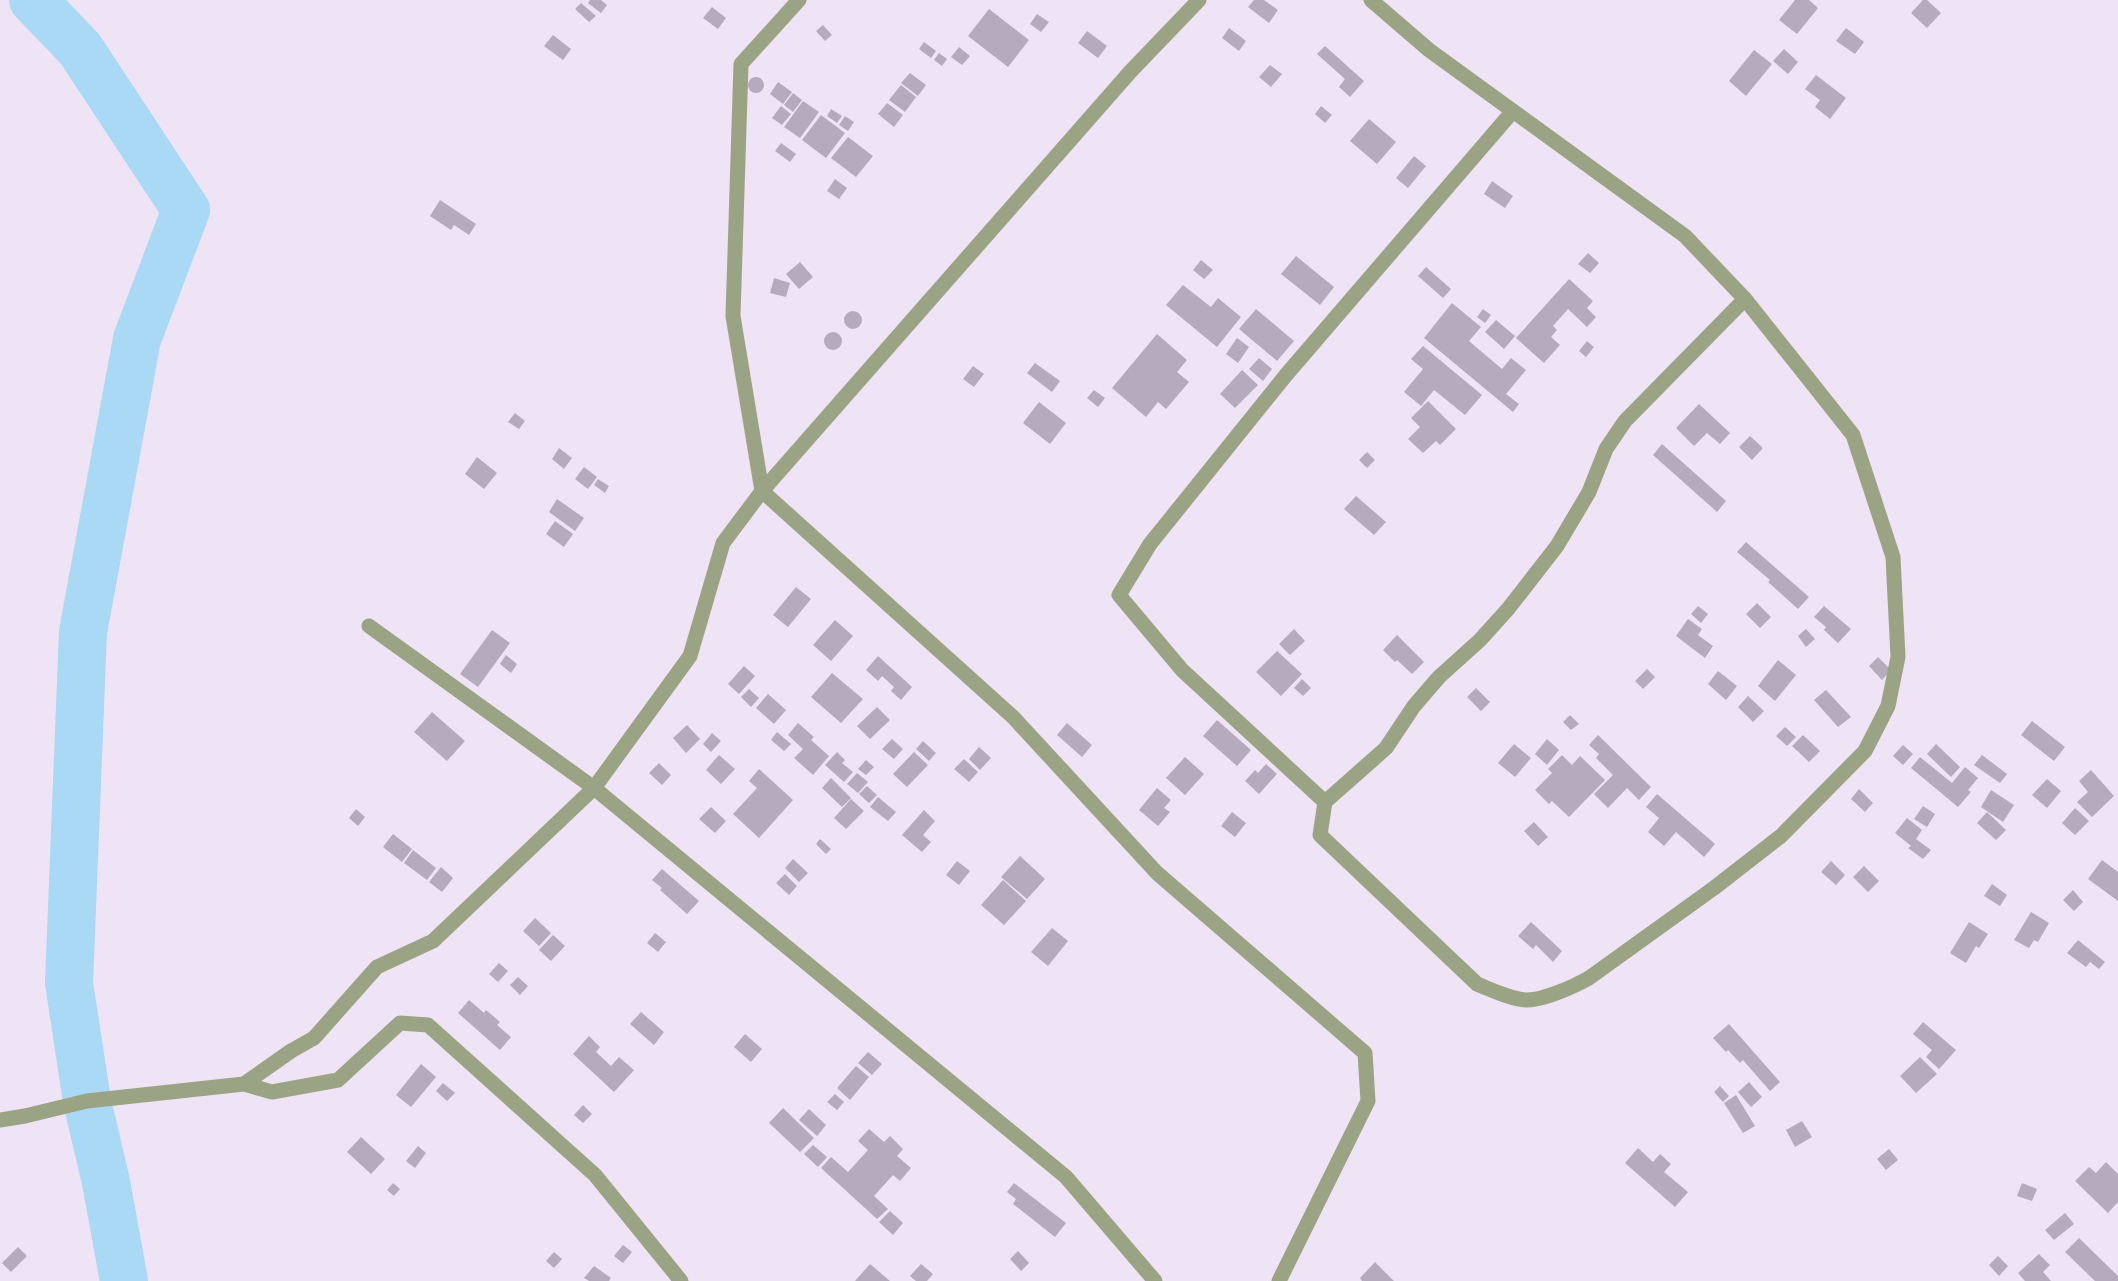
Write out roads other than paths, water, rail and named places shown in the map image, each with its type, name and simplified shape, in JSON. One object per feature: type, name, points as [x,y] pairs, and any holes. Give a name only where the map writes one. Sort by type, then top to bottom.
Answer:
[{"type":"street","points":[[799,0],[741,64],[733,316],[762,491],[1013,717],[1157,873],[1365,1053],[1368,1101],[1279,1281]]},
{"type":"street","points":[[244,1084],[314,1038],[377,967],[434,941],[594,788],[690,656],[723,543],[762,491],[1130,72],[1199,0]]},
{"type":"street","points":[[1371,0],[1429,51],[1685,236],[1745,299],[1852,435],[1893,556],[1898,657],[1888,706],[1865,751],[1781,836],[1679,914],[1589,978],[1568,990],[1527,1000],[1500,993],[1477,984],[1320,835],[1325,802],[1386,748],[1414,706],[1439,677],[1480,640],[1508,609],[1557,546],[1589,492],[1606,449],[1625,421],[1745,299]]},
{"type":"street","points":[[1325,802],[1182,670],[1119,595],[1150,544],[1286,375],[1513,111]]},
{"type":"street","points":[[369,626],[594,788],[1066,1177],[1155,1281]]},
{"type":"street","points":[[0,1120],[87,1101],[244,1084],[272,1092],[338,1080],[399,1023],[428,1025],[595,1175],[681,1281]]},
{"type":"waterway","points":[[33,0],[80,49],[186,210],[137,339],[83,632],[69,983],[87,1101],[106,1182],[124,1281]]}]
